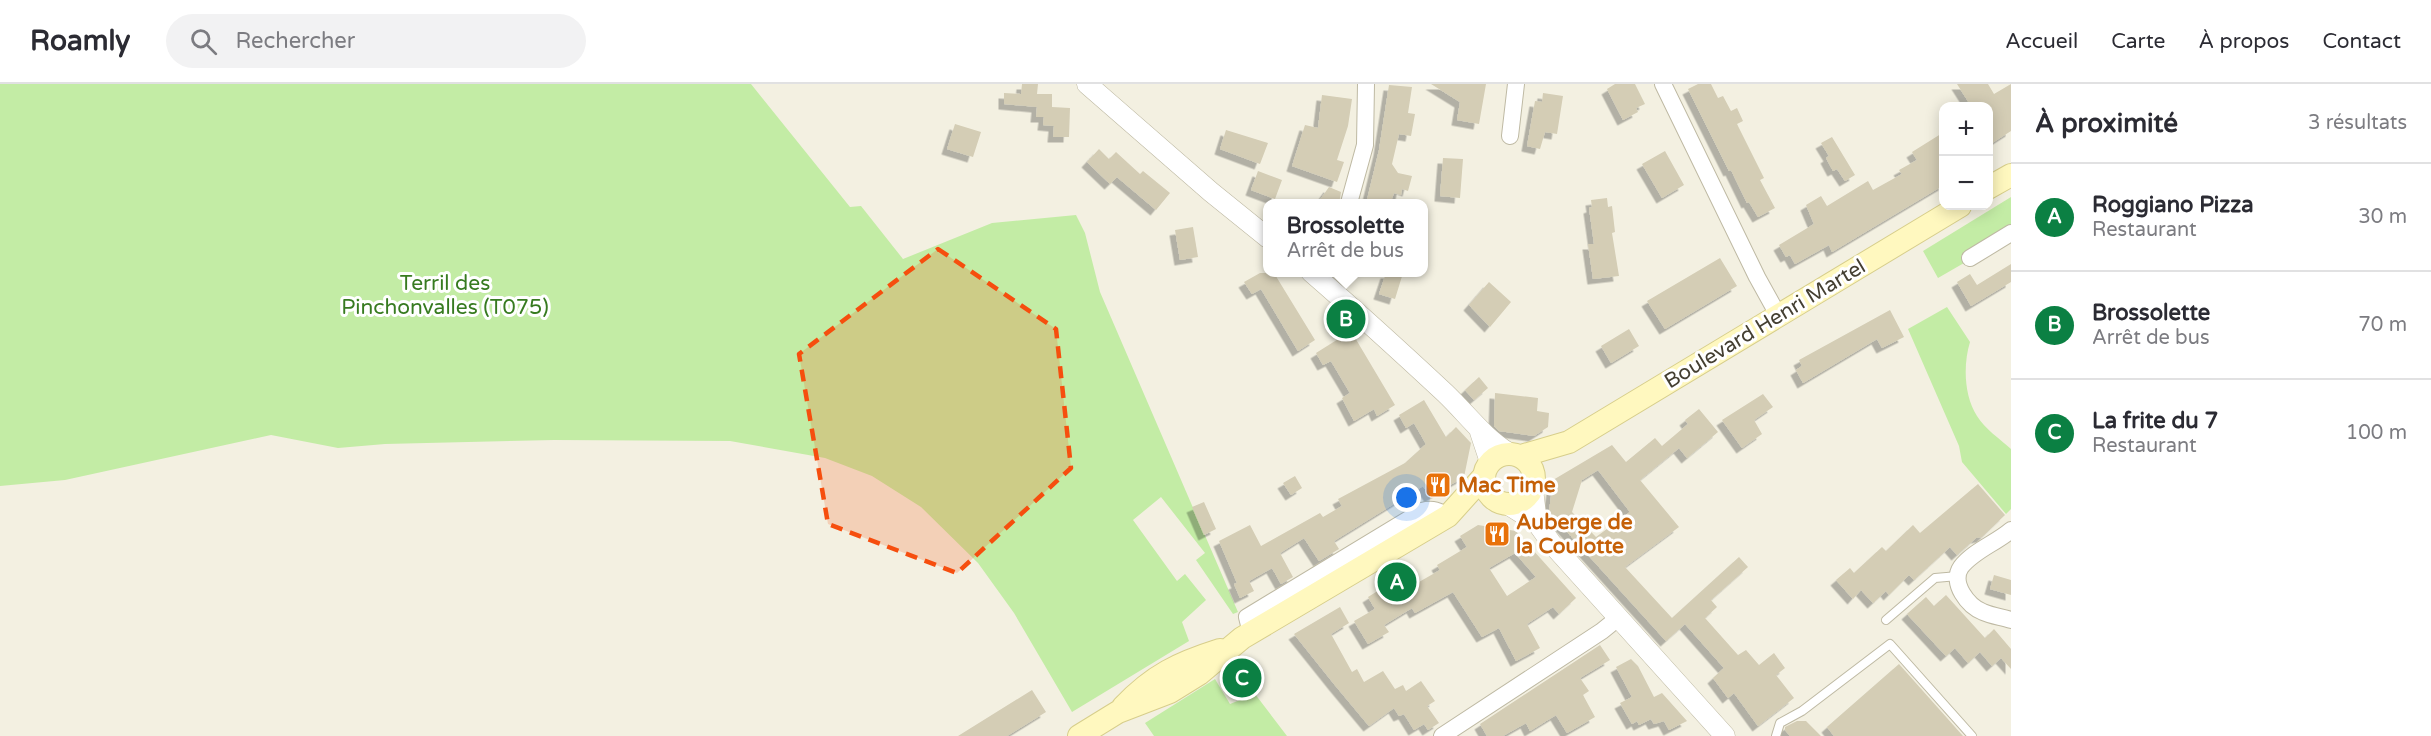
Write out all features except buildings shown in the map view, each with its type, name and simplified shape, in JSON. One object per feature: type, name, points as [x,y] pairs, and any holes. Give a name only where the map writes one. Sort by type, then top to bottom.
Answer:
[{"type":"main road","points":[[1993,186],[2011,175]]},
{"type":"main road","name":"Boulevard Henri Martel","points":[[1501,462],[1569,442],[1953,210]]},
{"type":"main road","name":"Boulevard Henri Martel","points":[[1534,486],[1569,442]]},
{"type":"main road","points":[[1448,516],[1502,503],[1517,503],[1527,498],[1534,486],[1533,468],[1501,462]]},
{"type":"main road","points":[[1501,462],[1485,486],[1490,495],[1502,503]]},
{"type":"main road","points":[[1079,736],[1118,712],[1136,693],[1159,675],[1184,662],[1230,646],[1448,516],[1501,462]]},
{"type":"street","points":[[1087,84],[1193,177],[1263,234]]},
{"type":"street","points":[[1350,199],[1365,145],[1366,84]]},
{"type":"street","points":[[1510,136],[1516,84]]},
{"type":"street","points":[[1663,84],[1757,277],[1778,315]]},
{"type":"street","points":[[1970,258],[2011,233]]},
{"type":"street","points":[[1316,277],[1386,337],[1449,397],[1480,432],[1501,462]]},
{"type":"street","points":[[1534,486],[1537,523]]},
{"type":"street","points":[[1502,503],[1537,523],[1552,544],[1725,736]]},
{"type":"street","points":[[2011,530],[1999,541],[1968,560],[1961,567],[1958,576],[1960,590],[1973,606],[1983,612],[2011,620]]},
{"type":"street","points":[[1442,736],[1602,631],[1618,618]]},
{"type":"lane","points":[[1886,620],[1935,578],[1958,576]]},
{"type":"lane","points":[[1776,736],[1780,723],[1802,711],[1890,644],[1972,736]]},
{"type":"highlighted area","points":[[938,249],[1056,329],[1071,468],[957,573],[828,524],[799,354]]},
{"type":"green space","name":"Terril des Pinchonvalles (T075)","points":[[0,84],[751,84],[850,207],[861,206],[903,259],[992,223],[1076,215],[1085,233],[1100,292],[1238,612],[1233,614],[1196,560],[1205,553],[1161,497],[1133,520],[1177,581],[1185,574],[1206,600],[1182,622],[1189,641],[1072,712],[1014,613],[978,563],[921,507],[872,476],[825,458],[730,441],[554,440],[385,444],[338,448],[271,435],[65,480],[0,486]]},
{"type":"green space","points":[[2011,197],[2011,226],[1961,256],[1964,263],[1938,278],[1923,251]]},
{"type":"green space","points":[[1947,307],[1970,342],[1966,360],[1966,380],[1973,408],[1984,425],[2011,449],[2011,509],[2006,514],[1962,462],[1959,446],[1908,329]]},
{"type":"green space","points":[[1215,679],[1230,704],[1255,694],[1287,736],[1154,736],[1145,723]]},
{"type":"place","name":"Brossolette","points":[[1346,319]]},
{"type":"place","name":"Mac Time","points":[[1438,485]]},
{"type":"place","name":"Auberge de la Coulotte","points":[[1497,534]]},
{"type":"place","name":"Roggiano Pizza","points":[[1397,582]]},
{"type":"place","name":"La frite du 7","points":[[1242,678]]}]
